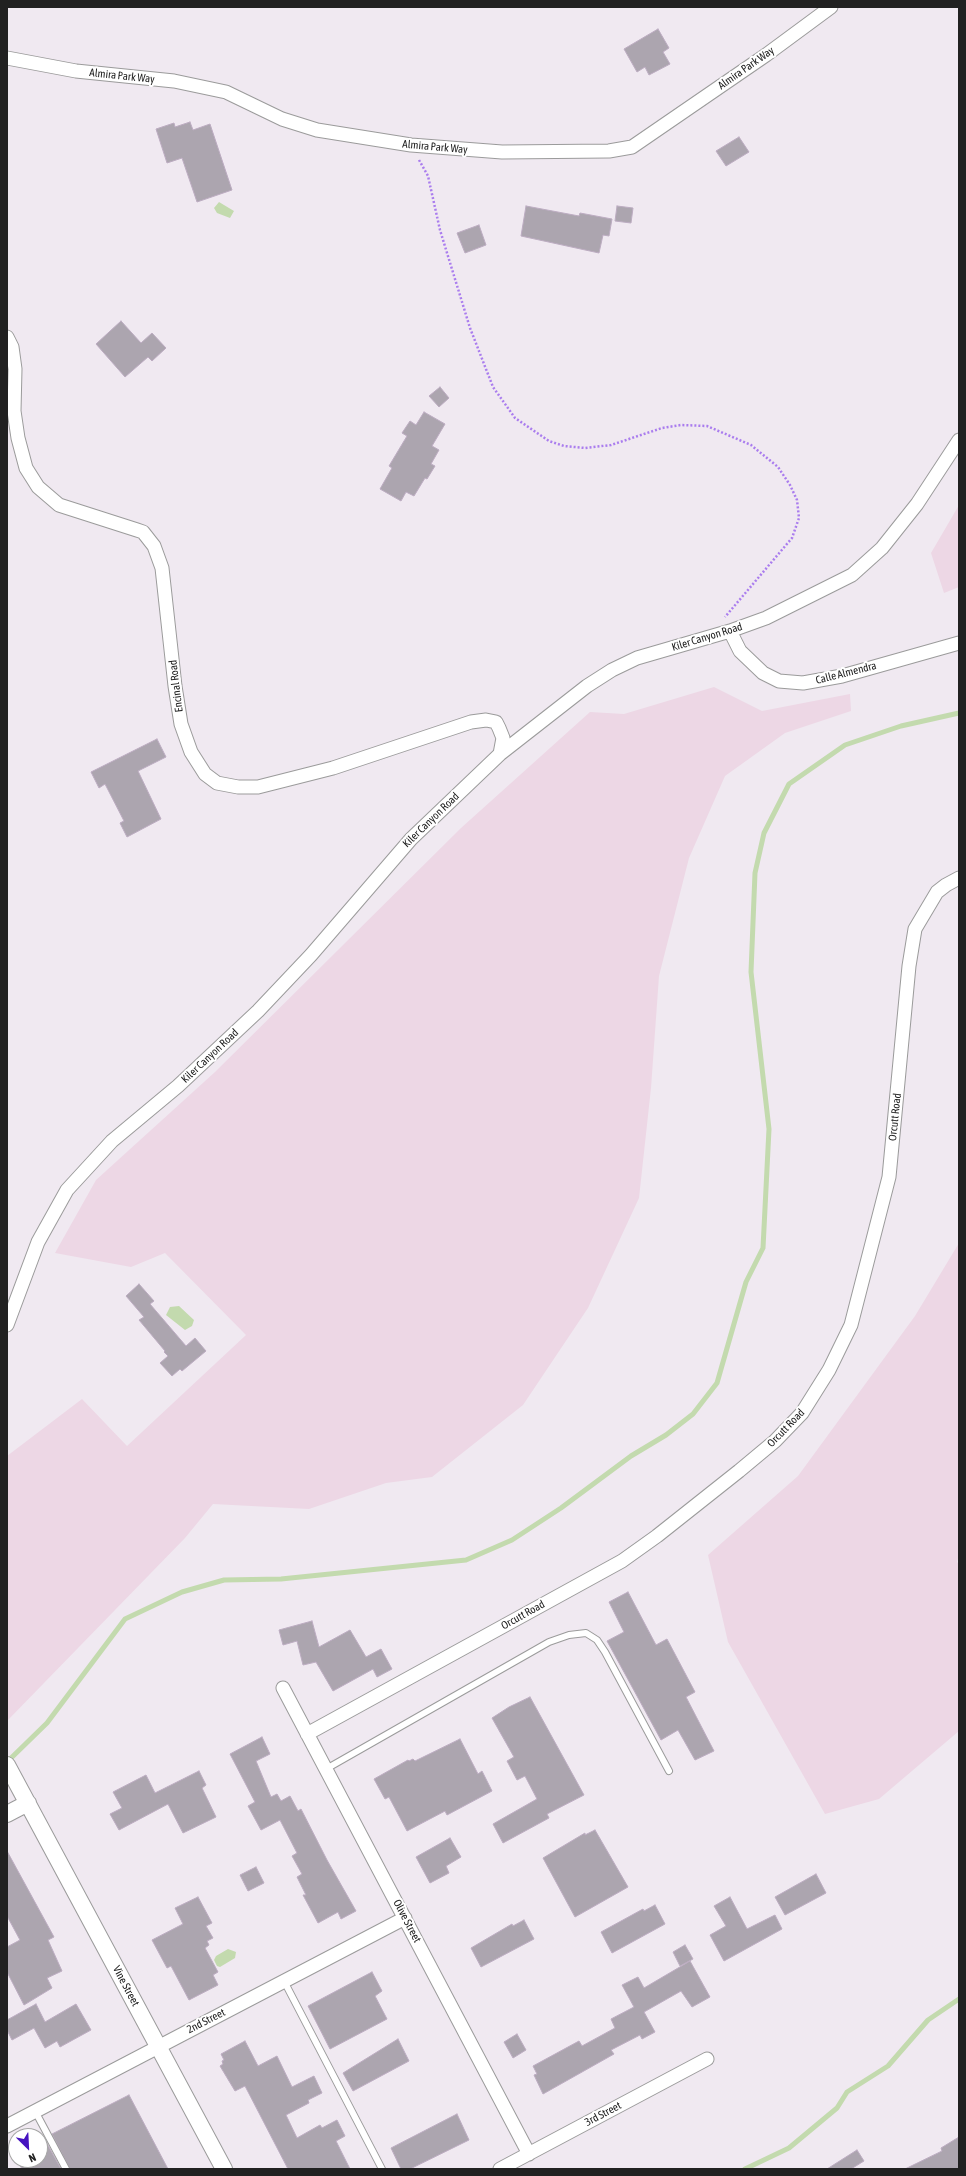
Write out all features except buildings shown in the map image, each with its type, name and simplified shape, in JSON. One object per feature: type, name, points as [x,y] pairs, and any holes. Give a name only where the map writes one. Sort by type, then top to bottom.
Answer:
[{"type":"street","name":"Almira Park Way","points":[[7,58],[76,71],[174,81],[226,92],[282,119],[316,130],[411,145],[502,152],[609,151],[632,147],[766,55],[831,7]]},
{"type":"street","name":"Encinal Road","points":[[7,337],[12,347],[15,369],[14,411],[18,438],[26,468],[38,487],[59,505],[143,532],[154,546],[162,568],[175,686],[181,724],[191,752],[205,774],[217,782],[238,787],[258,787],[333,768],[471,722],[486,720],[496,722],[500,728],[504,738],[500,754]]},
{"type":"street","name":"Kiler Canyon Road","points":[[7,1324],[38,1242],[67,1190],[112,1141],[178,1086],[258,1011],[311,955],[411,839],[500,754],[587,686],[612,670],[637,658],[730,631],[766,618],[852,575],[882,548],[908,515],[959,440]]},
{"type":"street","name":"Calle Almendra","points":[[730,631],[740,651],[763,673],[780,680],[803,683],[842,676],[959,643]]},
{"type":"street","name":"Orcutt Road","points":[[307,1734],[622,1561],[657,1536],[739,1471],[775,1441],[802,1413],[829,1370],[850,1325],[889,1177],[909,966],[915,929],[937,892],[946,884],[959,878]]},
{"type":"street","name":"Olive Street","points":[[283,1688],[529,2154]]},
{"type":"street","name":"Vine Street","points":[[9,1769],[224,2169]]},
{"type":"street","points":[[7,1814],[28,1804]]},
{"type":"street","name":"2nd Street","points":[[7,2126],[35,2110],[405,1918]]},
{"type":"street","name":"3rd Street","points":[[500,2169],[707,2059]]},
{"type":"lane","points":[[326,1769],[549,1642],[569,1635],[586,1633],[597,1640],[605,1652],[669,1771]]},
{"type":"lane","points":[[284,1981],[382,2169]]},
{"type":"lane","points":[[35,2110],[66,2169]]},
{"type":"path","points":[[411,145],[428,176],[440,230],[476,345],[493,387],[515,418],[549,441],[564,446],[586,448],[611,445],[662,428],[681,425],[707,426],[751,445],[778,467],[790,485],[797,500],[799,518],[792,538],[706,638]]},
{"type":"shaded area","points":[[219,202],[234,211],[230,218],[217,213],[214,208]]},
{"type":"shaded area","points":[[959,505],[959,587],[944,593],[931,553]]},
{"type":"shaded area","points":[[714,687],[762,711],[850,694],[851,711],[785,733],[725,776],[689,858],[659,976],[651,1088],[639,1198],[588,1308],[523,1405],[432,1477],[386,1483],[309,1509],[213,1504],[185,1538],[8,1720],[7,1456],[82,1399],[127,1446],[246,1335],[165,1253],[131,1267],[55,1253],[96,1180],[215,1072],[461,828],[590,712],[624,714]]},
{"type":"shaded area","points":[[959,1243],[959,1555],[957,1562],[959,1564],[959,1731],[879,1799],[825,1814],[728,1642],[708,1555],[798,1476],[915,1316]]},
{"type":"shaded area","points":[[179,1306],[194,1320],[192,1326],[185,1330],[166,1315],[170,1307]]},
{"type":"shaded area","points":[[228,1949],[236,1952],[235,1958],[220,1967],[217,1966],[214,1960],[216,1956]]},
{"type":"waterway","points":[[7,1762],[47,1723],[125,1619],[182,1592],[224,1580],[281,1579],[466,1560],[512,1540],[561,1508],[631,1456],[666,1435],[693,1414],[717,1383],[746,1282],[763,1248],[769,1129],[751,972],[755,873],[764,833],[789,784],[845,745],[901,726],[959,713]]},
{"type":"waterway","points":[[745,2169],[789,2148],[837,2108],[847,2092],[888,2066],[928,2020],[959,1999]]}]
